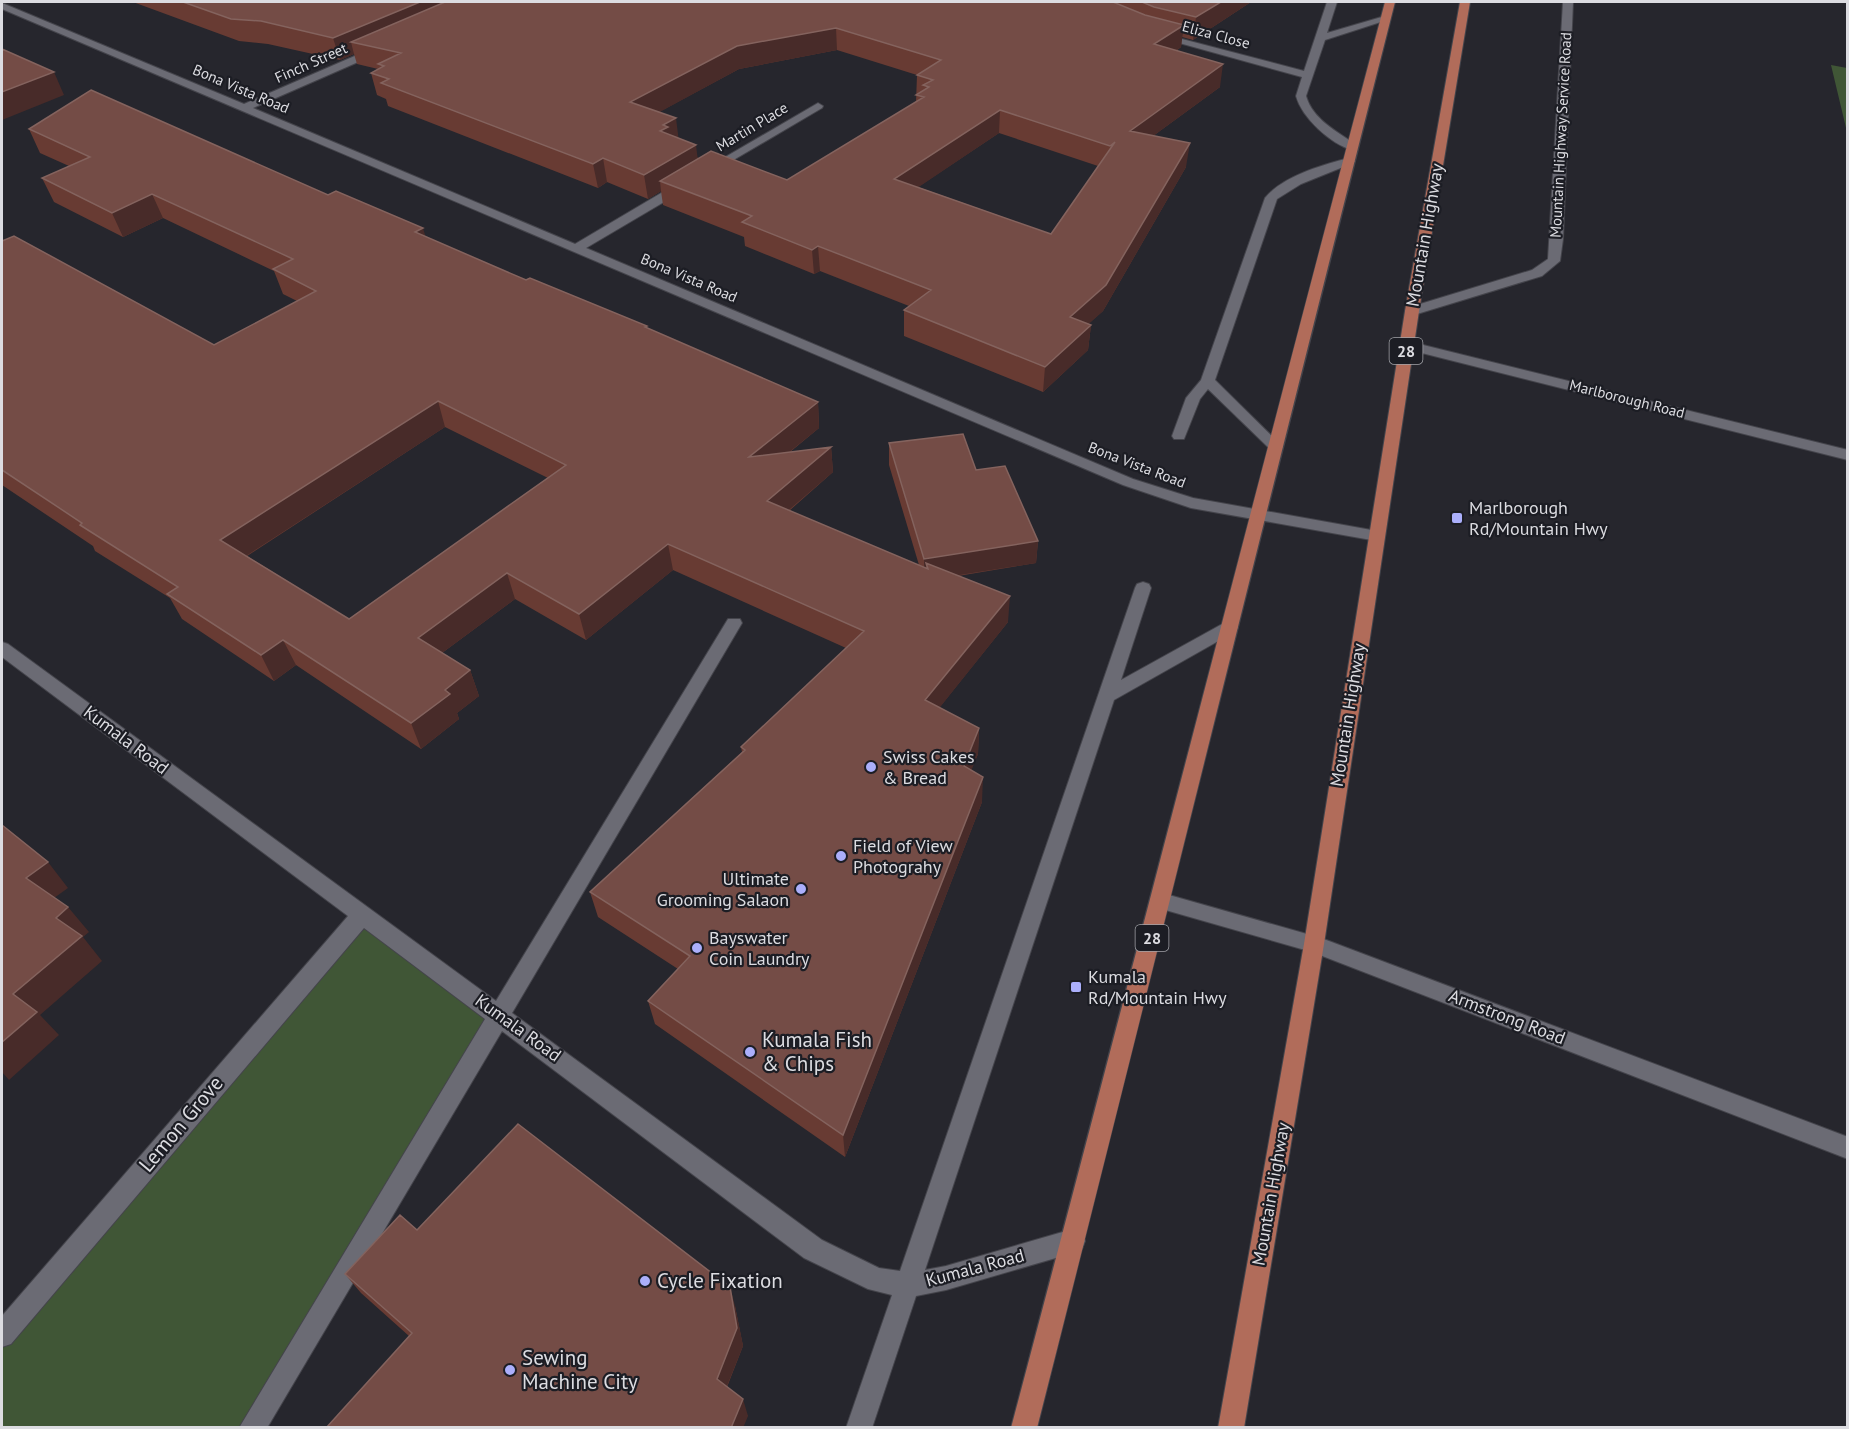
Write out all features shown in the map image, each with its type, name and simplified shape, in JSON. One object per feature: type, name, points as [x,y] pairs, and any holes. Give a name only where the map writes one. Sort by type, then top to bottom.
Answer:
[{"type":"main road","name":"28","points":[[1024,1428],[1162,901],[1257,515],[1390,2]]},
{"type":"main road","name":"Mountain Highway","points":[[1231,1428],[1314,944],[1412,311],[1465,2]]},
{"type":"street","points":[[1332,2],[1307,75],[1301,96],[1302,105],[1309,114],[1352,147]]},
{"type":"street","name":"Mountain Highway Service Road","points":[[1412,311],[1537,273],[1554,261],[1557,240],[1568,2]]},
{"type":"street","name":"Bona Vista Road","points":[[2,6],[1128,482],[1175,499],[1377,536]]},
{"type":"street","points":[[1319,38],[1385,20]]},
{"type":"street","name":"Eliza Close","points":[[1147,33],[1307,75]]},
{"type":"street","name":"Finch Street","points":[[245,108],[392,44]]},
{"type":"street","name":"Martin Place","points":[[577,248],[818,106]]},
{"type":"street","points":[[1179,436],[1193,398],[1208,381],[1271,198],[1287,186],[1349,161]]},
{"type":"street","name":"Marlborough Road","points":[[1407,345],[1848,455]]},
{"type":"street","points":[[1208,381],[1276,447]]},
{"type":"street","points":[[859,1428],[1143,588]]},
{"type":"street","points":[[252,1428],[734,623]]},
{"type":"street","points":[[1107,696],[1230,627]]},
{"type":"street","name":"Kumala Road","points":[[2,648],[499,1014],[813,1249],[877,1280],[908,1285],[946,1278],[1073,1241]]},
{"type":"street","name":"Armstrong Road","points":[[1162,901],[1314,944],[1848,1148]]},
{"type":"street","name":"Lemon Grove","points":[[2,1335],[362,915]]},
{"type":"green space","points":[[1831,65],[1847,68],[1847,132]]},
{"type":"green space","points":[[362,915],[499,1014],[252,1427],[2,1428],[2,1335]]},
{"type":"building","points":[[183,2],[420,2],[333,38],[261,21],[231,19]]},
{"type":"building","points":[[445,2],[1113,2],[1145,15],[1184,25],[1154,44],[1223,64],[1130,131],[1190,143],[1106,285],[1070,317],[1091,325],[1045,367],[904,310],[931,290],[818,246],[812,250],[742,222],[752,216],[660,181],[711,151],[787,180],[924,97],[916,95],[929,87],[923,85],[933,80],[917,75],[941,60],[836,28],[737,46],[630,102],[676,118],[663,125],[668,127],[660,131],[696,145],[644,175],[603,158],[593,164],[381,83],[389,79],[371,73],[384,66],[378,64],[401,53],[351,42]],"holes":[[[1000,110],[1110,146],[1115,142],[1051,234],[894,179]]]},
{"type":"building","points":[[1142,2],[1221,2],[1196,17]]},
{"type":"building","points":[[2,49],[54,72],[2,92]]},
{"type":"building","points":[[91,90],[328,195],[336,191],[423,228],[415,232],[526,280],[530,278],[647,326],[645,327],[818,402],[749,457],[831,447],[767,501],[928,569],[926,563],[1010,596],[925,700],[979,728],[964,766],[983,777],[843,1135],[648,1001],[690,956],[590,892],[745,750],[741,747],[864,631],[668,544],[579,614],[507,573],[418,638],[470,670],[445,690],[450,694],[411,723],[283,640],[261,655],[167,594],[178,587],[80,525],[82,523],[2,470],[2,241],[14,236],[214,345],[316,291],[273,269],[293,259],[152,194],[112,213],[42,178],[90,157],[29,129]],"holes":[[[438,401],[566,465],[349,619],[220,540]]]},
{"type":"building","points":[[963,434],[976,470],[1005,466],[1038,541],[924,559],[889,443]]},
{"type":"building","points":[[2,825],[48,862],[26,878],[68,907],[56,918],[82,936],[13,994],[37,1012],[2,1042]]},
{"type":"building","points":[[518,1124],[730,1287],[737,1328],[717,1379],[743,1399],[731,1428],[326,1428],[412,1333],[345,1274],[400,1215],[417,1230]]},
{"type":"place","name":"Marlborough Rd/Mountain Hwy","points":[[1457,518]]},
{"type":"place","name":"Swiss Cakes & Bread","points":[[871,767]]},
{"type":"place","name":"Field of View Photograhy","points":[[841,856]]},
{"type":"place","name":"Ultimate Grooming Salaon","points":[[801,889]]},
{"type":"place","name":"Bayswater Coin Laundry","points":[[697,948]]},
{"type":"place","name":"Kumala Rd/Mountain Hwy","points":[[1076,987]]},
{"type":"place","name":"Kumala Fish & Chips","points":[[750,1052]]},
{"type":"place","name":"Cycle Fixation","points":[[645,1281]]},
{"type":"place","name":"Sewing Machine City","points":[[510,1370]]}]
